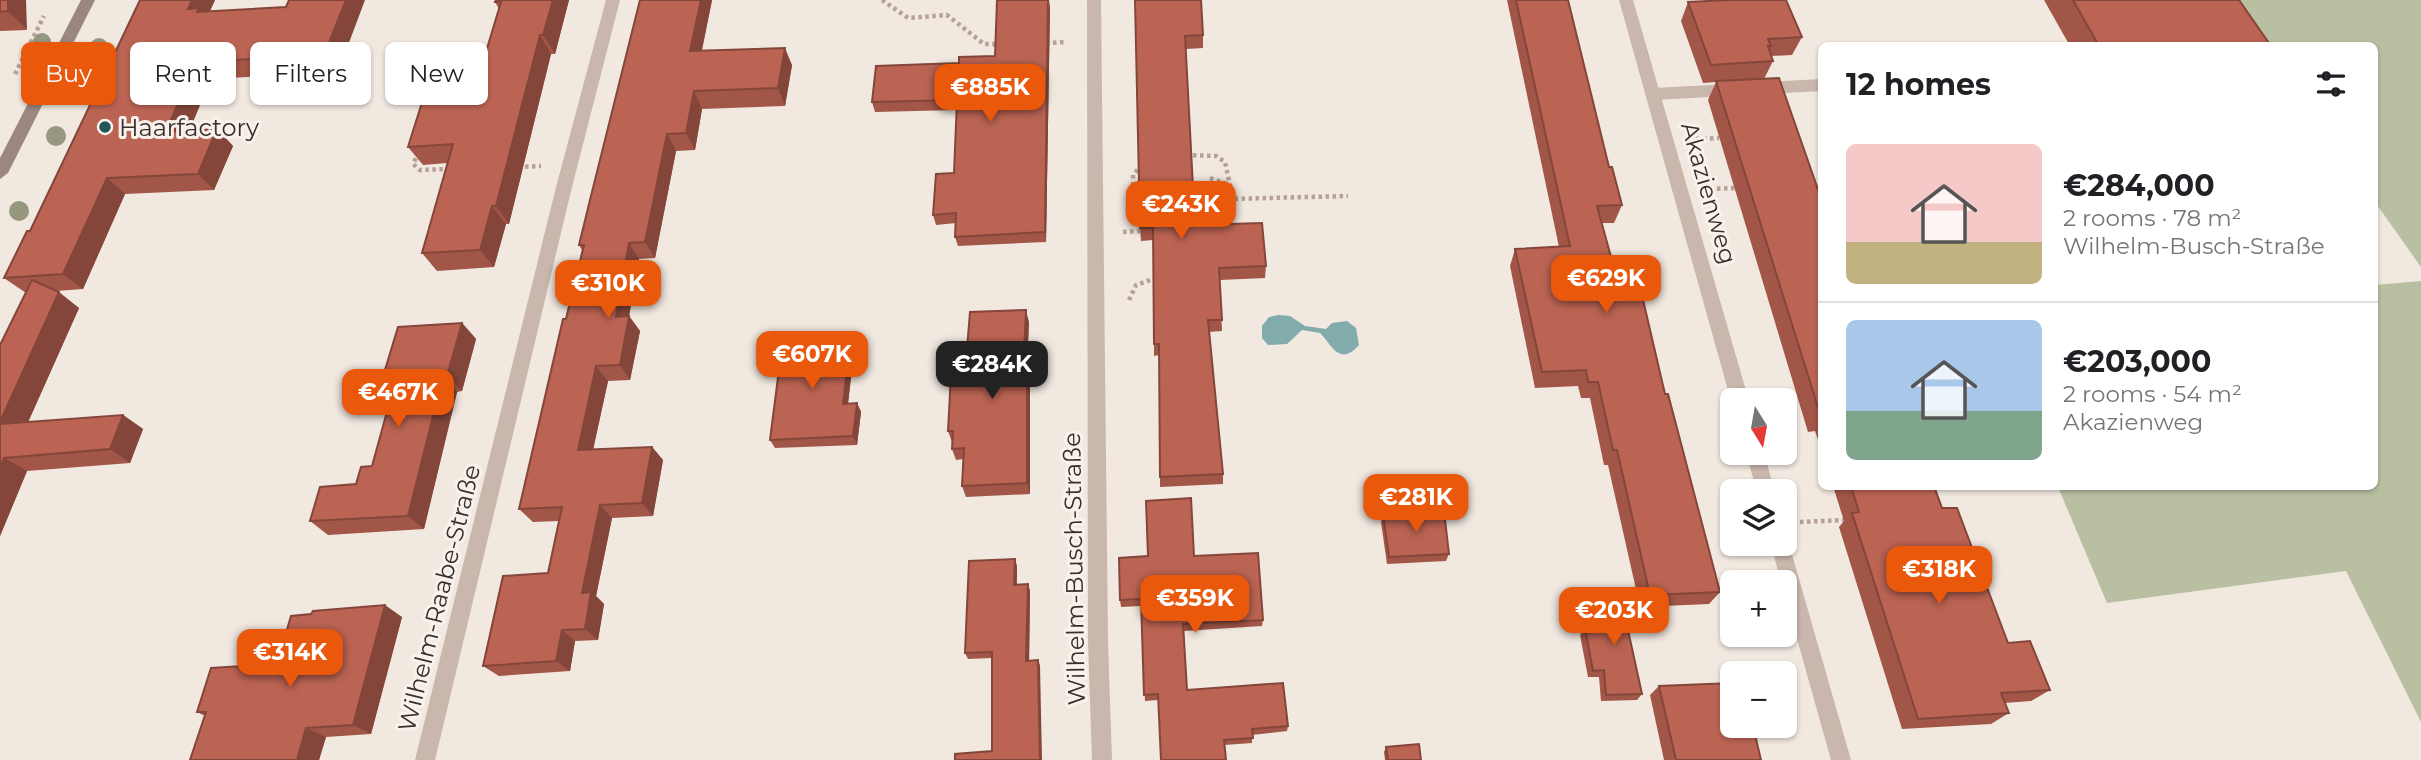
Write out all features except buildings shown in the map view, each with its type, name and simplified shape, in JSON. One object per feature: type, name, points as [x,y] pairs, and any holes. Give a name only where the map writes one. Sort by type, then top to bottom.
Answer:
[{"type":"main road","points":[[0,173],[88,0]]},
{"type":"street","name":"Wilhelm-Raabe-Straße","points":[[425,760],[570,165],[613,0]]},
{"type":"street","name":"Wilhelm-Busch-Straße","points":[[1094,0],[1098,614],[1102,760]]},
{"type":"street","name":"Akazienweg","points":[[1626,0],[1736,388]]},
{"type":"street","points":[[1654,94],[1818,85]]},
{"type":"street","points":[[1783,556],[1841,760]]},
{"type":"path","points":[[882,0],[902,18],[914,20],[947,15],[984,44],[1011,43]]},
{"type":"path","points":[[1039,43],[1094,41]]},
{"type":"path","points":[[427,151],[417,152],[413,164],[420,170],[461,169]]},
{"type":"path","points":[[1176,156],[1216,156],[1225,162],[1230,185],[1228,199],[1348,196]]},
{"type":"path","points":[[1133,175],[1150,159]]},
{"type":"path","points":[[515,167],[570,165]]},
{"type":"path","points":[[1210,178],[1230,185]]},
{"type":"path","points":[[1129,302],[1136,285],[1156,278]]},
{"type":"path","points":[[1797,522],[1844,520]]},
{"type":"green space","points":[[2232,0],[2421,0],[2421,267],[2378,206],[2378,42],[2262,42]]},
{"type":"green space","points":[[2421,281],[2421,722],[2346,571],[2107,603],[2059,490],[2378,490],[2378,285]]},
{"type":"water","points":[[1290,316],[1305,326],[1326,329],[1332,323],[1347,321],[1356,328],[1359,345],[1346,354],[1341,354],[1320,333],[1302,330],[1287,344],[1268,345],[1262,338],[1262,326],[1269,317]]},
{"type":"place","name":"Haarfactory","points":[[105,127]]}]
